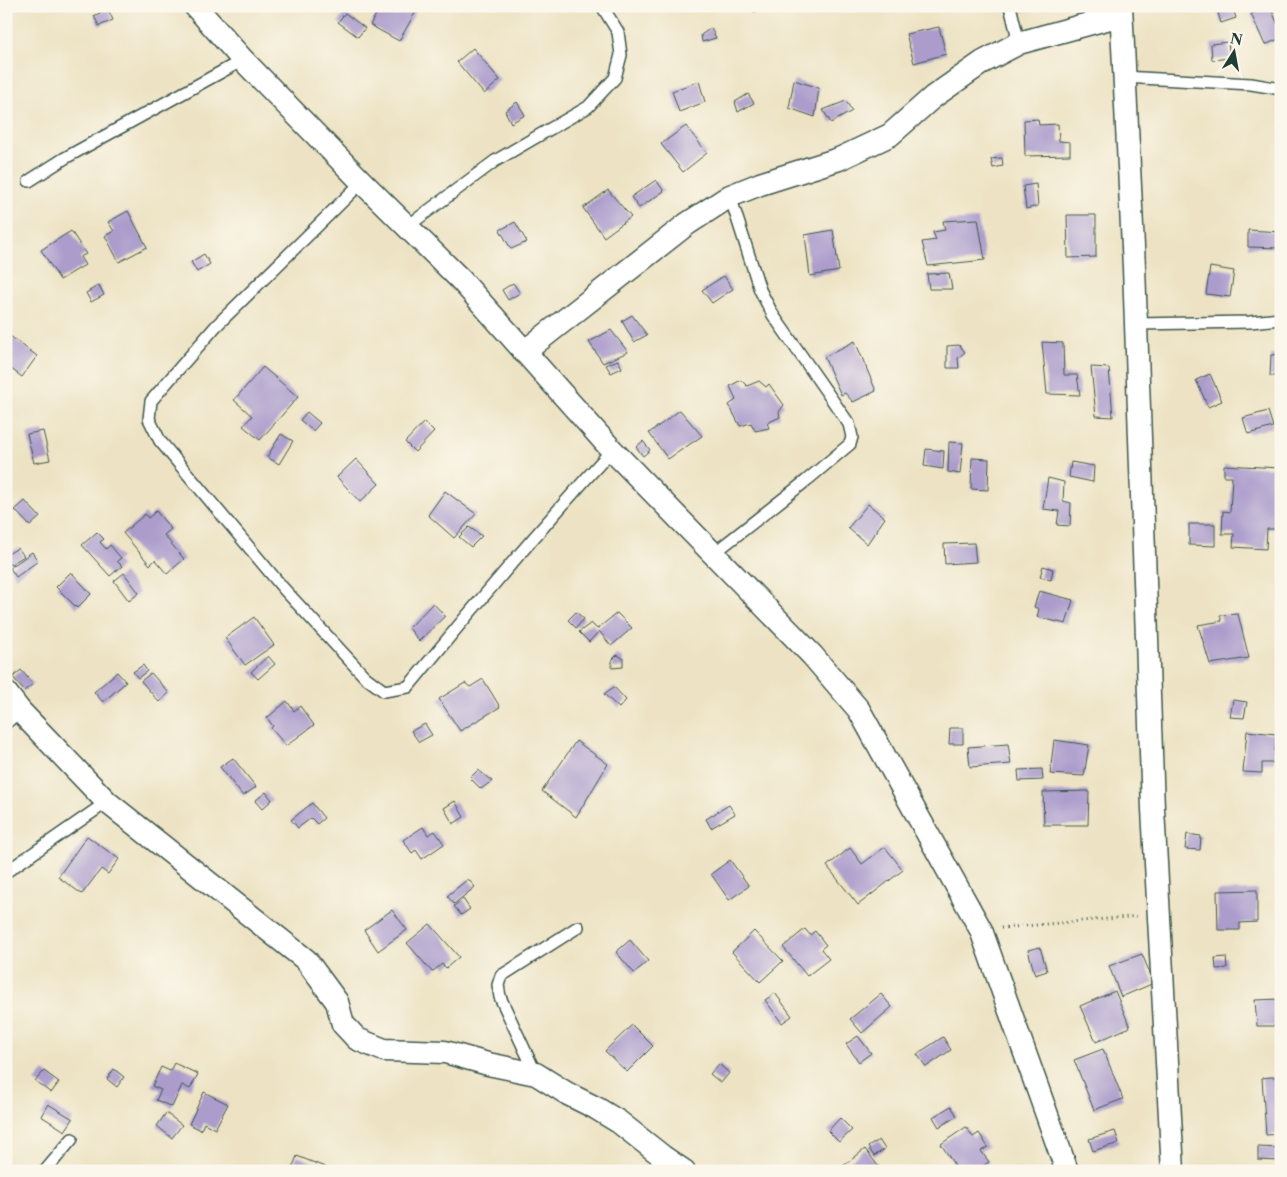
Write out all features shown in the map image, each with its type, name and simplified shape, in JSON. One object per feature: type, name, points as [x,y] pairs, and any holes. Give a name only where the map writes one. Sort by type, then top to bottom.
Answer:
[{"type":"street","points":[[196,6],[243,60],[461,280],[612,450],[812,655],[859,710],[981,930],[1067,1171]]},
{"type":"street","points":[[524,352],[687,224],[730,196],[839,158],[890,135],[940,92],[983,62],[1019,43],[1121,11],[1136,324],[1150,736],[1172,1171]]},
{"type":"street","points":[[6,693],[13,717],[107,802],[306,960],[337,1002],[343,1024],[357,1039],[384,1050],[445,1052],[488,1064],[536,1074],[619,1122],[684,1171]]},
{"type":"lane","points":[[408,226],[495,161],[588,107],[615,78],[621,55],[618,32],[602,6]]},
{"type":"lane","points":[[1010,6],[1019,43]]},
{"type":"lane","points":[[29,181],[65,158],[243,60]]},
{"type":"lane","points":[[1123,78],[1251,84],[1281,88]]},
{"type":"lane","points":[[362,182],[216,326],[150,401],[149,419],[160,441],[283,588],[365,677],[384,690],[408,687],[520,551],[612,450]]},
{"type":"lane","points":[[713,554],[850,444],[852,437],[849,424],[773,315],[760,290],[730,196]]},
{"type":"lane","points":[[1136,324],[1250,322],[1281,319]]},
{"type":"lane","points":[[6,872],[107,802]]},
{"type":"lane","points":[[536,1074],[500,997],[498,985],[501,976],[578,927]]},
{"type":"lane","points":[[45,1171],[72,1139]]},
{"type":"path","points":[[981,930],[1158,915]]},
{"type":"building","points":[[381,6],[419,6],[399,41],[370,25]]},
{"type":"building","points":[[752,6],[771,6],[771,7],[754,12]]},
{"type":"building","points":[[1270,6],[1281,32],[1281,38],[1265,45],[1251,14]]},
{"type":"building","points":[[1233,8],[1236,18],[1221,23],[1218,13]]},
{"type":"building","points":[[108,9],[113,20],[99,26],[94,16]]},
{"type":"building","points":[[345,13],[365,28],[358,37],[338,22]]},
{"type":"building","points":[[939,27],[946,54],[914,63],[906,34]]},
{"type":"building","points":[[711,28],[716,38],[702,42],[701,35]]},
{"type":"building","points":[[1228,42],[1230,58],[1212,60],[1211,44]]},
{"type":"building","points":[[473,48],[500,80],[484,94],[457,62]]},
{"type":"building","points":[[794,80],[819,88],[815,117],[789,108]]},
{"type":"building","points":[[699,81],[705,102],[679,112],[672,91]]},
{"type":"building","points":[[748,94],[754,103],[738,112],[735,102]]},
{"type":"building","points":[[846,101],[852,111],[831,123],[823,110]]},
{"type":"building","points":[[517,102],[525,115],[511,123],[505,111]]},
{"type":"building","points":[[1038,119],[1039,125],[1058,124],[1059,141],[1070,142],[1070,155],[1025,156],[1024,120]]},
{"type":"building","points":[[686,126],[707,153],[683,172],[661,144]]},
{"type":"building","points":[[1002,158],[1003,166],[993,168],[991,159]]},
{"type":"building","points":[[656,180],[664,191],[639,208],[631,197]]},
{"type":"building","points":[[1036,184],[1038,206],[1026,209],[1023,186]]},
{"type":"building","points":[[608,190],[631,217],[604,237],[583,208]]},
{"type":"building","points":[[128,211],[147,247],[119,262],[105,236],[114,231],[108,222]]},
{"type":"building","points":[[1067,215],[1096,215],[1096,257],[1068,258]]},
{"type":"building","points":[[978,219],[985,260],[928,266],[922,242],[936,240],[933,232],[945,230],[943,221]]},
{"type":"building","points":[[515,222],[527,242],[511,249],[500,230]]},
{"type":"building","points":[[833,230],[839,271],[810,276],[805,235]]},
{"type":"building","points":[[1248,230],[1281,232],[1281,248],[1248,247]]},
{"type":"building","points":[[71,231],[86,254],[80,257],[85,265],[60,280],[41,250]]},
{"type":"building","points":[[204,254],[210,264],[197,272],[191,262]]},
{"type":"building","points":[[1210,267],[1234,271],[1230,297],[1206,294]]},
{"type":"building","points":[[949,273],[952,289],[929,289],[927,274]]},
{"type":"building","points":[[724,276],[733,289],[712,303],[702,290]]},
{"type":"building","points":[[513,283],[520,293],[508,300],[502,290]]},
{"type":"building","points":[[99,285],[104,295],[91,302],[86,293]]},
{"type":"building","points":[[632,315],[647,335],[634,342],[622,321]]},
{"type":"building","points":[[611,330],[628,352],[603,363],[589,342]]},
{"type":"building","points":[[6,333],[37,356],[22,377],[6,365]]},
{"type":"building","points":[[855,341],[876,391],[853,402],[845,393],[841,395],[824,357]]},
{"type":"building","points":[[1042,342],[1063,343],[1064,375],[1077,375],[1080,395],[1047,394]]},
{"type":"building","points":[[959,345],[965,352],[958,358],[959,368],[947,368],[947,346]]},
{"type":"building","points":[[1281,354],[1281,376],[1270,376],[1271,355]]},
{"type":"building","points":[[618,360],[622,368],[611,373],[606,365]]},
{"type":"building","points":[[263,367],[298,397],[260,440],[243,426],[252,416],[234,400]]},
{"type":"building","points":[[1091,367],[1109,368],[1113,417],[1096,416]]},
{"type":"building","points":[[1210,374],[1222,401],[1208,407],[1196,380]]},
{"type":"building","points":[[741,380],[747,386],[759,381],[766,387],[769,384],[784,405],[779,412],[780,417],[767,423],[769,428],[755,431],[751,423],[740,426],[729,405],[736,400],[730,386]]},
{"type":"building","points":[[680,410],[702,436],[668,459],[649,433]]},
{"type":"building","points":[[1268,411],[1273,427],[1248,434],[1243,418]]},
{"type":"building","points":[[307,412],[320,423],[313,431],[300,420]]},
{"type":"building","points":[[424,422],[434,432],[415,452],[405,442]]},
{"type":"building","points":[[43,431],[50,460],[34,463],[27,434]]},
{"type":"building","points":[[281,434],[293,441],[279,464],[267,457]]},
{"type":"building","points":[[643,441],[650,450],[643,456],[636,447]]},
{"type":"building","points":[[949,442],[963,443],[960,474],[948,472]]},
{"type":"building","points":[[926,449],[944,451],[943,469],[924,466]]},
{"type":"building","points":[[972,458],[989,459],[988,490],[971,489]]},
{"type":"building","points":[[356,459],[379,484],[360,502],[337,477]]},
{"type":"building","points":[[1071,462],[1094,466],[1093,482],[1069,477]]},
{"type":"building","points":[[1224,465],[1280,468],[1277,529],[1267,529],[1266,549],[1233,547],[1234,534],[1222,534],[1223,511],[1230,512],[1232,477],[1224,477]]},
{"type":"building","points":[[1048,478],[1064,482],[1063,501],[1071,503],[1070,526],[1057,525],[1059,511],[1043,509]]},
{"type":"building","points":[[445,491],[476,514],[454,538],[428,515]]},
{"type":"building","points":[[25,501],[40,517],[30,526],[15,510]]},
{"type":"building","points":[[868,504],[885,518],[867,544],[848,528]]},
{"type":"building","points":[[156,511],[171,529],[164,535],[184,559],[167,574],[155,560],[150,565],[123,533],[145,514],[148,518]]},
{"type":"building","points":[[1189,524],[1215,524],[1215,546],[1189,545]]},
{"type":"building","points":[[469,527],[482,536],[471,547],[459,537]]},
{"type":"building","points":[[97,532],[104,539],[100,542],[106,549],[110,545],[121,558],[117,561],[122,566],[110,576],[82,545]]},
{"type":"building","points":[[974,543],[976,562],[945,564],[944,544]]},
{"type":"building","points":[[18,548],[24,556],[10,565],[6,555]]},
{"type":"building","points":[[32,552],[38,561],[16,577],[10,568]]},
{"type":"building","points":[[1043,566],[1053,569],[1051,580],[1040,577]]},
{"type":"building","points":[[71,572],[91,594],[77,608],[56,587]]},
{"type":"building","points":[[124,573],[139,593],[129,601],[114,581]]},
{"type":"building","points":[[1039,591],[1073,600],[1066,624],[1037,617],[1039,609],[1034,607]]},
{"type":"building","points":[[433,603],[445,616],[419,641],[409,628]]},
{"type":"building","points":[[576,612],[584,619],[576,628],[568,620]]},
{"type":"building","points":[[617,613],[632,628],[611,646],[599,631],[589,642],[579,632],[591,623],[597,629]]},
{"type":"building","points":[[1238,614],[1249,658],[1210,664],[1198,625],[1222,621],[1220,615]]},
{"type":"building","points":[[254,617],[274,645],[245,665],[225,638]]},
{"type":"building","points":[[617,655],[623,658],[623,667],[612,668],[612,660]]},
{"type":"building","points":[[268,656],[275,664],[258,679],[251,672]]},
{"type":"building","points":[[143,665],[147,671],[138,678],[133,672]]},
{"type":"building","points":[[21,670],[33,684],[24,691],[13,677]]},
{"type":"building","points":[[117,672],[126,682],[103,702],[94,692]]},
{"type":"building","points":[[151,673],[169,693],[159,702],[141,681]]},
{"type":"building","points":[[483,679],[500,707],[460,731],[439,699],[465,683],[470,687]]},
{"type":"building","points":[[614,687],[626,700],[619,708],[604,694]]},
{"type":"building","points":[[1233,700],[1247,702],[1244,718],[1230,717]]},
{"type":"building","points":[[287,701],[294,711],[300,706],[314,725],[286,746],[271,728],[273,726],[267,718]]},
{"type":"building","points":[[425,724],[432,735],[419,742],[411,731]]},
{"type":"building","points":[[950,728],[963,728],[963,744],[949,744]]},
{"type":"building","points":[[1247,731],[1276,734],[1274,763],[1262,763],[1262,773],[1243,772]]},
{"type":"building","points":[[1054,740],[1089,745],[1084,776],[1050,774]]},
{"type":"building","points":[[576,741],[608,764],[576,817],[542,791]]},
{"type":"building","points":[[1008,744],[1011,764],[970,767],[968,747]]},
{"type":"building","points":[[233,758],[256,787],[243,796],[220,767]]},
{"type":"building","points":[[1042,769],[1043,780],[1019,781],[1018,770]]},
{"type":"building","points":[[478,770],[492,781],[481,789],[470,778]]},
{"type":"building","points":[[1089,791],[1088,825],[1044,825],[1043,792]]},
{"type":"building","points":[[266,792],[272,800],[262,809],[255,801]]},
{"type":"building","points":[[455,801],[464,817],[453,824],[444,808]]},
{"type":"building","points":[[312,803],[324,818],[317,824],[311,818],[298,828],[291,820]]},
{"type":"building","points":[[729,805],[735,814],[711,828],[706,819]]},
{"type":"building","points":[[423,827],[428,835],[435,831],[444,844],[422,859],[416,850],[412,853],[403,840]]},
{"type":"building","points":[[1187,834],[1201,836],[1200,850],[1185,849]]},
{"type":"building","points":[[87,836],[119,859],[108,874],[101,869],[82,894],[58,877]]},
{"type":"building","points":[[885,847],[903,870],[858,905],[827,866],[850,848],[862,864]]},
{"type":"building","points":[[730,860],[749,886],[729,900],[711,874]]},
{"type":"building","points":[[468,879],[475,887],[454,904],[447,896]]},
{"type":"building","points":[[1257,890],[1257,922],[1240,923],[1240,930],[1218,930],[1217,891]]},
{"type":"building","points":[[463,899],[470,909],[461,915],[454,906]]},
{"type":"building","points":[[392,910],[407,930],[378,951],[364,930]]},
{"type":"building","points":[[430,924],[459,957],[446,968],[442,964],[432,972],[407,943]]},
{"type":"building","points":[[805,929],[810,935],[815,931],[826,945],[821,949],[829,959],[807,976],[783,947]]},
{"type":"building","points":[[754,931],[783,961],[760,982],[732,952]]},
{"type":"building","points":[[630,940],[648,961],[634,973],[616,952]]},
{"type":"building","points":[[1040,947],[1047,971],[1035,975],[1028,950]]},
{"type":"building","points":[[1142,954],[1154,983],[1121,997],[1109,966]]},
{"type":"building","points":[[1226,957],[1227,968],[1216,969],[1215,958]]},
{"type":"building","points":[[1115,991],[1130,1027],[1096,1042],[1080,1006]]},
{"type":"building","points":[[775,993],[792,1016],[782,1023],[765,1000]]},
{"type":"building","points":[[881,994],[892,1007],[862,1033],[850,1019]]},
{"type":"building","points":[[1281,999],[1281,1026],[1257,1026],[1255,1000]]},
{"type":"building","points":[[632,1025],[653,1046],[627,1072],[605,1051]]},
{"type":"building","points":[[858,1036],[871,1053],[859,1062],[846,1044]]},
{"type":"building","points":[[943,1037],[951,1050],[926,1067],[917,1054]]},
{"type":"building","points":[[1103,1049],[1123,1099],[1094,1110],[1074,1060]]},
{"type":"building","points":[[174,1063],[198,1074],[190,1089],[182,1085],[172,1107],[156,1100],[161,1090],[152,1086],[161,1067],[170,1071]]},
{"type":"building","points":[[719,1064],[729,1073],[721,1083],[710,1074]]},
{"type":"building","points":[[114,1069],[124,1077],[117,1087],[107,1079]]},
{"type":"building","points":[[44,1071],[59,1082],[51,1093],[35,1081]]},
{"type":"building","points":[[1281,1076],[1281,1134],[1266,1135],[1262,1078]]},
{"type":"building","points":[[204,1092],[228,1104],[215,1129],[204,1123],[201,1130],[189,1124]]},
{"type":"building","points":[[48,1104],[73,1119],[65,1131],[41,1116]]},
{"type":"building","points":[[951,1106],[957,1116],[939,1127],[933,1117]]},
{"type":"building","points":[[166,1113],[182,1125],[172,1138],[157,1126]]},
{"type":"building","points":[[840,1118],[852,1130],[839,1142],[828,1131]]},
{"type":"building","points":[[966,1127],[973,1137],[979,1133],[988,1147],[981,1151],[989,1162],[975,1171],[958,1171],[941,1144]]},
{"type":"building","points":[[1115,1131],[1119,1143],[1093,1151],[1089,1139]]},
{"type":"building","points":[[879,1140],[885,1149],[874,1156],[868,1147]]},
{"type":"building","points":[[1258,1147],[1281,1148],[1281,1161],[1258,1160]]},
{"type":"building","points":[[865,1149],[882,1171],[837,1171]]},
{"type":"building","points":[[297,1156],[330,1169],[330,1171],[291,1171]]}]
